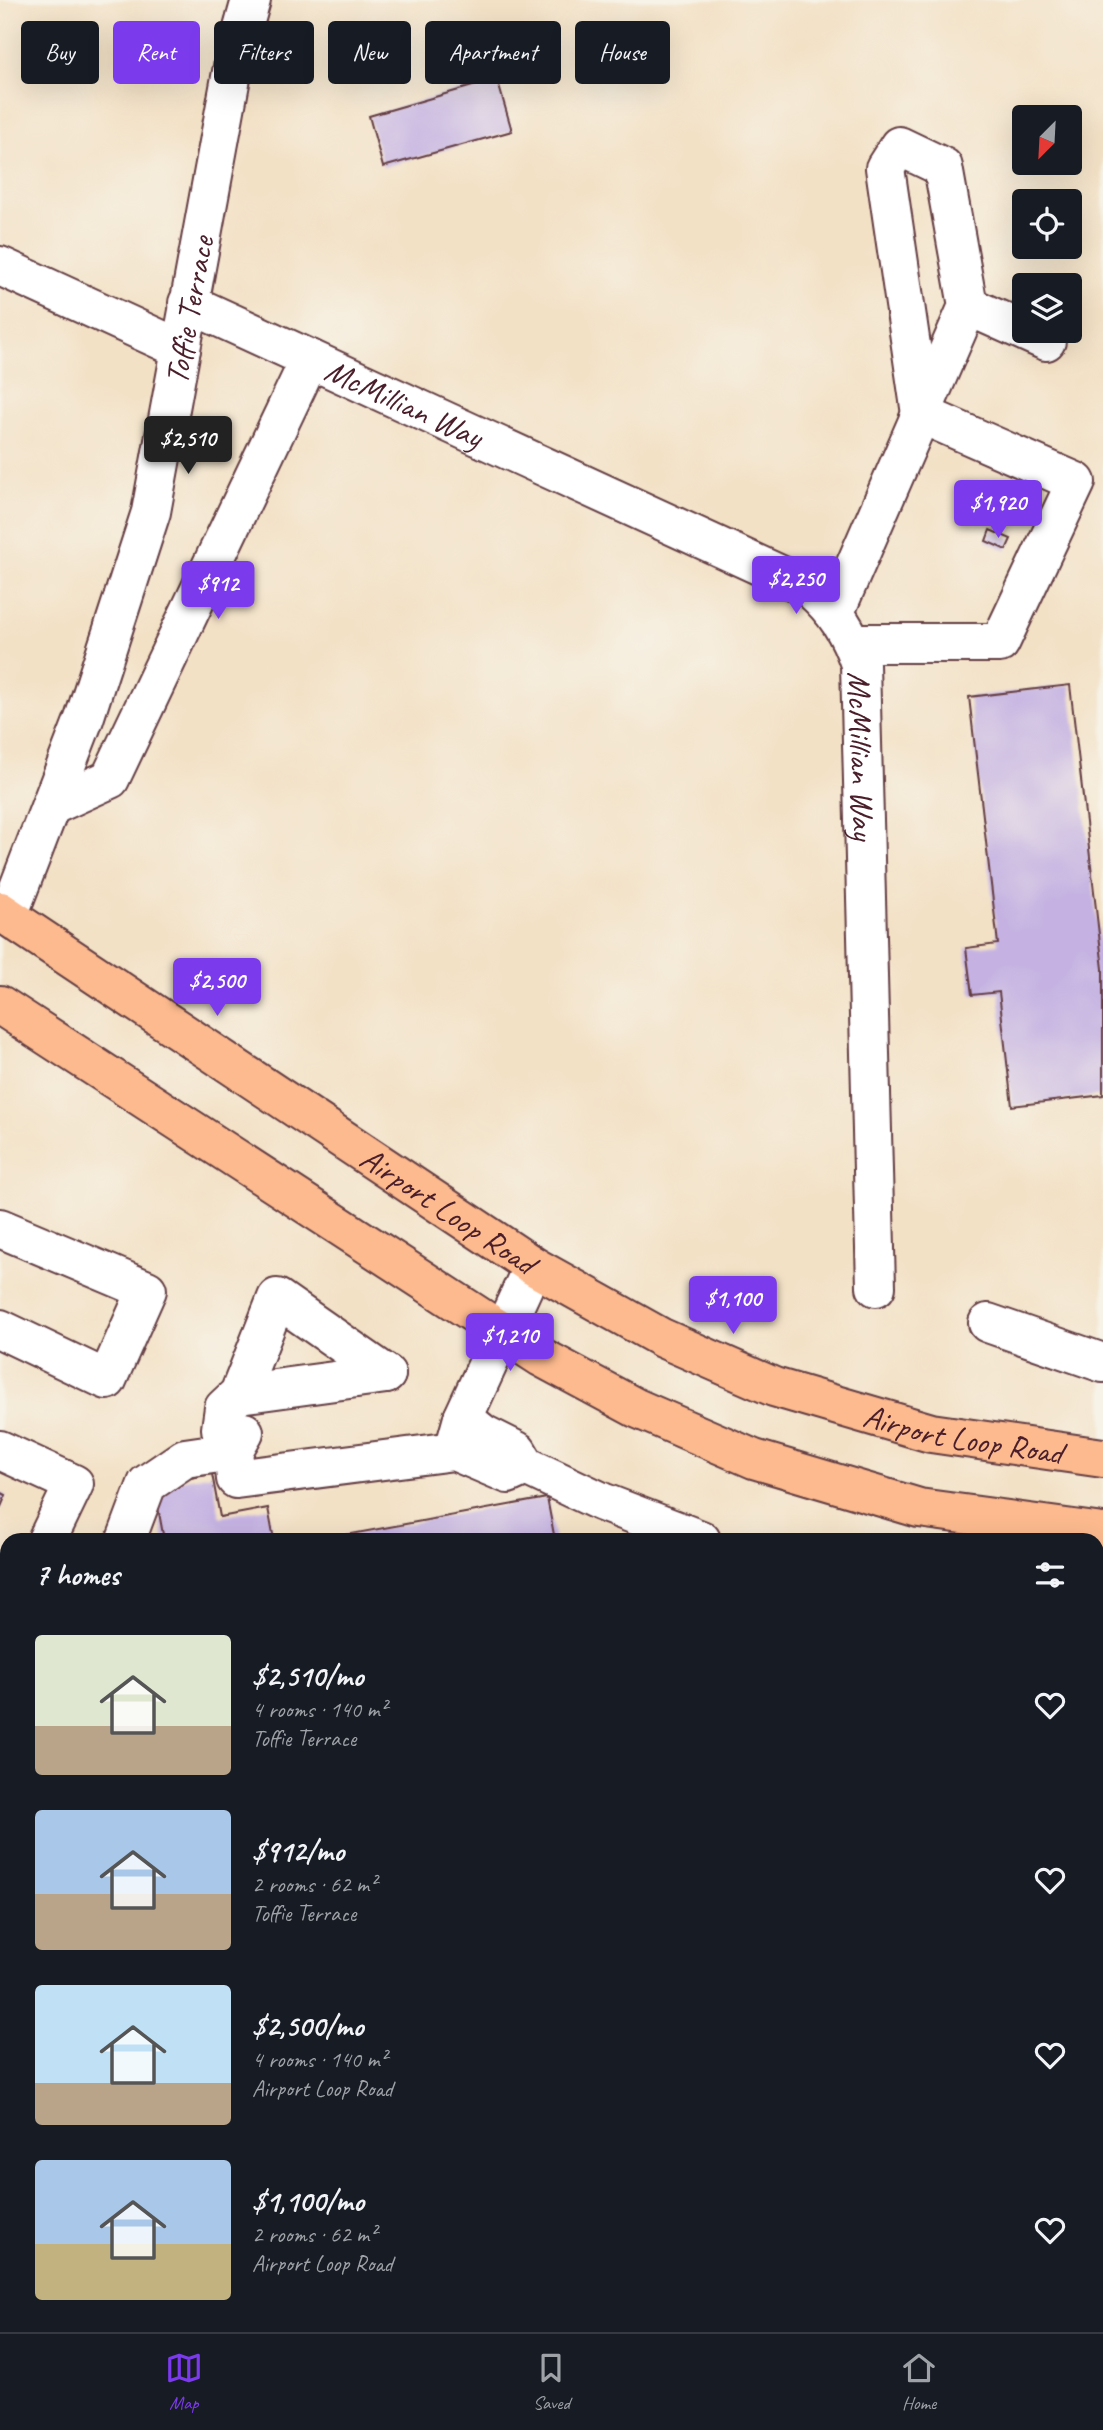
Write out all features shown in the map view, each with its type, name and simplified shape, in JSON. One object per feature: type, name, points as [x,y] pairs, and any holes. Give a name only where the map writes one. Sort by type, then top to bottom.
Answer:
[{"type":"main road","name":"Airport Loop Road","points":[[3,920],[533,1266],[662,1338],[774,1387],[930,1433],[1103,1458]]},
{"type":"main road","points":[[0,1005],[502,1332],[636,1408],[754,1459],[919,1508],[1103,1533]]},
{"type":"street","name":"Toffie Terrace","points":[[3,920],[51,807],[96,684],[151,512],[234,61],[251,0]]},
{"type":"street","points":[[921,414],[885,168],[899,146],[943,167],[968,306],[921,414],[844,627],[1000,643],[1076,482],[921,414]]},
{"type":"street","points":[[0,266],[180,349]]},
{"type":"street","name":"McMillian Way","points":[[188,303],[811,589],[844,627],[860,664],[876,1287]]},
{"type":"street","points":[[968,306],[1012,326]]},
{"type":"street","points":[[51,807],[110,779],[310,359]]},
{"type":"street","points":[[0,1228],[147,1290],[107,1380],[0,1329]]},
{"type":"street","points":[[458,1435],[533,1266]]},
{"type":"street","points":[[988,1323],[1103,1363]]},
{"type":"street","points":[[239,1394],[224,1408],[221,1429],[233,1451],[236,1479],[458,1435],[482,1434],[517,1451],[526,1466],[602,1502],[683,1533]]},
{"type":"street","points":[[0,1450],[74,1484],[50,1533]]},
{"type":"street","points":[[129,1533],[147,1484],[185,1458],[233,1451]]},
{"type":"building","points":[[480,84],[498,84],[512,131],[383,167],[369,116]]},
{"type":"building","points":[[990,530],[1011,539],[1006,550],[986,541]]},
{"type":"building","points":[[1070,685],[1103,969],[1103,1095],[1012,1106],[999,992],[972,995],[966,948],[998,944],[969,697]]},
{"type":"building","points":[[212,1474],[220,1517],[268,1508],[273,1533],[163,1533],[154,1485]]},
{"type":"building","points":[[0,1492],[6,1495],[0,1509]]},
{"type":"building","points":[[547,1498],[554,1533],[357,1533]]}]
